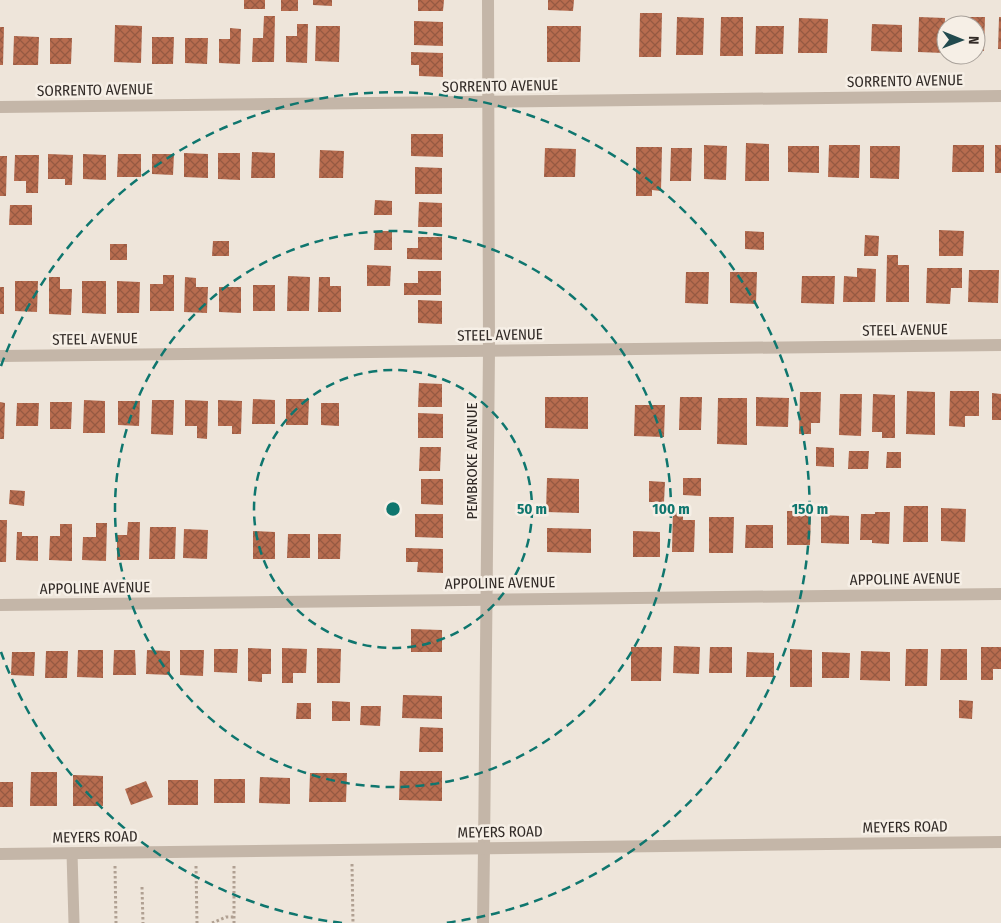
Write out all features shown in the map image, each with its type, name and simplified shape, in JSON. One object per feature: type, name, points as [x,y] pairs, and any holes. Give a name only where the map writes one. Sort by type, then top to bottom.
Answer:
[{"type":"street","name":"PEMBROKE AVENUE","points":[[483,923],[488,600],[488,0]]},
{"type":"street","name":"SORRENTO AVENUE","points":[[0,107],[1001,96]]},
{"type":"street","name":"STEEL AVENUE","points":[[0,356],[1001,345]]},
{"type":"street","name":"APPOLINE AVENUE","points":[[0,605],[1001,594]]},
{"type":"street","name":"MEYERS ROAD","points":[[0,854],[1001,842]]},
{"type":"lane","points":[[72,853],[74,923]]},
{"type":"path","points":[[352,850],[353,923]]},
{"type":"path","points":[[234,851],[234,923]]},
{"type":"path","points":[[196,852],[197,923]]},
{"type":"path","points":[[116,853],[116,923]]},
{"type":"path","points":[[142,886],[143,923]]},
{"type":"path","points":[[212,923],[234,917]]},
{"type":"building","points":[[244,0],[265,0],[265,9],[244,9]]},
{"type":"building","points":[[281,0],[298,0],[298,11],[281,11]]},
{"type":"building","points":[[313,0],[332,0],[332,6],[313,5]]},
{"type":"building","points":[[418,0],[444,0],[443,11],[418,11]]},
{"type":"building","points":[[548,0],[574,0],[573,11],[548,10]]},
{"type":"building","points":[[640,13],[662,13],[661,57],[639,57]]},
{"type":"building","points":[[264,16],[275,16],[274,62],[252,62],[253,38],[263,38]]},
{"type":"building","points":[[677,17],[704,18],[703,55],[676,55]]},
{"type":"building","points":[[721,17],[743,17],[743,56],[720,56]]},
{"type":"building","points":[[919,17],[936,18],[936,53],[918,52]]},
{"type":"building","points":[[999,17],[1001,17],[1001,49],[998,49]]},
{"type":"building","points":[[799,18],[828,19],[827,53],[798,53]]},
{"type":"building","points":[[414,21],[443,22],[443,46],[414,45]]},
{"type":"building","points":[[297,24],[308,24],[307,63],[286,62],[286,36],[297,36]]},
{"type":"building","points":[[872,24],[902,25],[902,52],[871,51]]},
{"type":"building","points":[[115,25],[142,26],[141,63],[114,62]]},
{"type":"building","points":[[316,26],[340,26],[339,62],[315,61]]},
{"type":"building","points":[[547,26],[581,26],[580,62],[547,62]]},
{"type":"building","points":[[756,26],[784,26],[783,54],[755,54]]},
{"type":"building","points":[[0,27],[4,27],[3,65],[0,65]]},
{"type":"building","points":[[230,28],[241,29],[240,64],[219,63],[219,39],[230,39]]},
{"type":"building","points":[[14,36],[39,37],[38,65],[13,65]]},
{"type":"building","points":[[152,37],[174,37],[173,64],[152,64]]},
{"type":"building","points":[[50,38],[72,38],[71,64],[50,64]]},
{"type":"building","points":[[185,38],[208,38],[207,64],[185,63]]},
{"type":"building","points":[[411,52],[443,53],[443,77],[419,76],[419,65],[411,65]]},
{"type":"building","points":[[411,134],[443,134],[443,157],[411,156]]},
{"type":"building","points":[[746,143],[769,144],[769,181],[745,181]]},
{"type":"building","points":[[704,145],[727,146],[726,180],[704,179]]},
{"type":"building","points":[[829,145],[860,145],[859,178],[828,177]]},
{"type":"building","points":[[953,145],[984,145],[984,172],[952,172]]},
{"type":"building","points":[[995,145],[1001,145],[1001,173],[995,173]]},
{"type":"building","points":[[788,146],[819,146],[819,173],[788,172]]},
{"type":"building","points":[[870,146],[900,146],[899,179],[870,178]]},
{"type":"building","points":[[636,147],[662,147],[661,191],[652,190],[652,196],[636,196]]},
{"type":"building","points":[[545,148],[576,149],[575,177],[544,177]]},
{"type":"building","points":[[671,148],[692,148],[691,181],[670,181]]},
{"type":"building","points":[[320,150],[344,151],[343,178],[319,178]]},
{"type":"building","points":[[252,152],[275,153],[275,178],[251,178]]},
{"type":"building","points":[[184,153],[208,154],[208,178],[184,177]]},
{"type":"building","points":[[218,153],[240,153],[240,180],[218,179]]},
{"type":"building","points":[[48,154],[73,155],[72,185],[65,185],[65,179],[48,179]]},
{"type":"building","points":[[83,154],[106,155],[106,180],[83,179]]},
{"type":"building","points":[[118,154],[141,154],[141,177],[117,177]]},
{"type":"building","points":[[152,154],[174,154],[173,175],[152,174]]},
{"type":"building","points":[[15,155],[39,155],[38,193],[26,193],[26,181],[14,181]]},
{"type":"building","points":[[0,156],[7,156],[6,196],[0,196]]},
{"type":"building","points":[[415,167],[442,168],[442,194],[415,194]]},
{"type":"building","points":[[375,200],[392,201],[392,215],[374,215]]},
{"type":"building","points":[[419,202],[442,203],[442,227],[418,227]]},
{"type":"building","points":[[10,205],[32,205],[32,225],[9,225]]},
{"type":"building","points":[[939,230],[964,231],[963,256],[939,256]]},
{"type":"building","points":[[375,231],[392,231],[392,250],[374,250]]},
{"type":"building","points":[[745,231],[764,232],[764,250],[745,249]]},
{"type":"building","points":[[865,235],[879,236],[878,256],[864,256]]},
{"type":"building","points":[[418,237],[442,237],[442,260],[407,259],[407,248],[418,248]]},
{"type":"building","points":[[213,241],[229,241],[229,256],[212,256]]},
{"type":"building","points":[[110,244],[127,244],[127,260],[110,260]]},
{"type":"building","points":[[887,255],[898,255],[898,265],[909,265],[909,302],[886,302]]},
{"type":"building","points":[[367,265],[391,266],[390,286],[367,286]]},
{"type":"building","points":[[857,268],[876,269],[875,302],[843,302],[844,276],[857,277]]},
{"type":"building","points":[[927,268],[962,268],[962,288],[951,288],[950,304],[926,303]]},
{"type":"building","points":[[969,270],[999,270],[998,303],[968,302]]},
{"type":"building","points":[[418,271],[441,271],[441,295],[404,295],[404,283],[418,283]]},
{"type":"building","points":[[686,272],[709,272],[708,304],[685,303]]},
{"type":"building","points":[[730,272],[757,272],[756,304],[730,303]]},
{"type":"building","points":[[163,275],[174,275],[174,311],[150,311],[150,284],[163,284]]},
{"type":"building","points":[[288,276],[310,277],[309,311],[287,311]]},
{"type":"building","points":[[802,276],[835,276],[834,304],[801,303]]},
{"type":"building","points":[[49,277],[60,277],[60,289],[72,289],[71,315],[49,314]]},
{"type":"building","points":[[185,277],[196,278],[196,287],[208,287],[207,313],[184,312]]},
{"type":"building","points":[[319,277],[330,277],[330,286],[341,286],[341,312],[318,312]]},
{"type":"building","points":[[15,281],[38,281],[37,312],[15,311]]},
{"type":"building","points":[[82,281],[106,281],[106,314],[82,313]]},
{"type":"building","points":[[117,281],[140,282],[139,313],[117,313]]},
{"type":"building","points":[[253,285],[275,285],[275,311],[253,311]]},
{"type":"building","points":[[0,287],[4,287],[4,314],[0,314]]},
{"type":"building","points":[[219,287],[241,287],[241,313],[219,312]]},
{"type":"building","points":[[418,300],[442,301],[442,324],[418,323]]},
{"type":"building","points":[[419,383],[442,384],[442,407],[418,407]]},
{"type":"building","points":[[907,391],[935,392],[935,435],[906,434]]},
{"type":"building","points":[[950,391],[979,391],[979,416],[965,416],[965,427],[949,426]]},
{"type":"building","points":[[800,392],[821,392],[820,423],[811,423],[811,434],[799,434]]},
{"type":"building","points":[[992,393],[1001,394],[1001,420],[992,420]]},
{"type":"building","points":[[840,394],[862,394],[861,436],[839,435]]},
{"type":"building","points":[[873,394],[895,395],[895,438],[882,438],[882,432],[872,432]]},
{"type":"building","points":[[545,397],[588,397],[588,429],[545,428]]},
{"type":"building","points":[[680,397],[702,397],[701,430],[679,430]]},
{"type":"building","points":[[756,397],[789,398],[788,427],[756,426]]},
{"type":"building","points":[[718,398],[747,398],[747,445],[717,444]]},
{"type":"building","points":[[253,399],[275,400],[275,424],[252,424]]},
{"type":"building","points":[[286,399],[309,399],[308,425],[286,425]]},
{"type":"building","points":[[84,400],[105,401],[105,433],[83,433]]},
{"type":"building","points":[[152,400],[174,400],[173,435],[151,434]]},
{"type":"building","points":[[185,400],[208,401],[207,439],[197,438],[197,426],[185,426]]},
{"type":"building","points":[[218,400],[242,401],[241,434],[232,434],[232,426],[218,426]]},
{"type":"building","points":[[118,401],[140,401],[139,426],[118,425]]},
{"type":"building","points":[[0,402],[5,403],[4,439],[0,439]]},
{"type":"building","points":[[50,402],[72,402],[71,429],[50,429]]},
{"type":"building","points":[[17,403],[39,403],[38,426],[16,426]]},
{"type":"building","points":[[321,403],[339,403],[339,426],[321,425]]},
{"type":"building","points":[[635,405],[665,405],[664,437],[634,436]]},
{"type":"building","points":[[418,413],[443,414],[443,438],[418,438]]},
{"type":"building","points":[[420,447],[441,447],[440,471],[419,471]]},
{"type":"building","points":[[816,447],[834,448],[834,467],[816,466]]},
{"type":"building","points":[[849,451],[869,451],[868,469],[848,469]]},
{"type":"building","points":[[887,452],[901,452],[901,468],[886,468]]},
{"type":"building","points":[[547,478],[579,479],[579,513],[546,512]]},
{"type":"building","points":[[683,478],[701,478],[701,496],[683,495]]},
{"type":"building","points":[[421,479],[443,479],[443,505],[421,504]]},
{"type":"building","points":[[649,481],[665,482],[664,502],[649,502]]},
{"type":"building","points":[[10,490],[25,491],[24,506],[9,504]]},
{"type":"building","points":[[904,506],[928,506],[928,542],[903,542]]},
{"type":"building","points":[[673,508],[683,508],[683,520],[695,520],[694,552],[672,552]]},
{"type":"building","points":[[941,508],[966,509],[965,542],[941,541]]},
{"type":"building","points":[[787,511],[811,511],[810,545],[787,545]]},
{"type":"building","points":[[875,512],[890,512],[889,544],[872,543],[872,540],[860,540],[861,514],[875,514]]},
{"type":"building","points":[[415,514],[443,514],[443,538],[415,537]]},
{"type":"building","points":[[821,515],[849,516],[849,544],[821,543]]},
{"type":"building","points":[[709,517],[734,517],[733,553],[709,553]]},
{"type":"building","points":[[0,520],[7,520],[6,562],[0,562]]},
{"type":"building","points":[[128,522],[140,522],[139,560],[117,560],[117,535],[127,535]]},
{"type":"building","points":[[96,523],[107,523],[106,561],[82,560],[83,537],[96,537]]},
{"type":"building","points":[[60,524],[72,524],[72,561],[49,560],[50,536],[60,536]]},
{"type":"building","points":[[746,525],[773,525],[773,548],[745,548]]},
{"type":"building","points":[[150,527],[176,527],[175,559],[149,559]]},
{"type":"building","points":[[547,528],[591,529],[591,553],[547,552]]},
{"type":"building","points":[[184,529],[208,530],[207,559],[183,558]]},
{"type":"building","points":[[253,531],[275,532],[275,559],[253,559]]},
{"type":"building","points":[[633,531],[660,532],[660,557],[633,557]]},
{"type":"building","points":[[17,532],[22,532],[22,536],[38,536],[38,561],[16,560]]},
{"type":"building","points":[[288,534],[310,534],[310,558],[287,558]]},
{"type":"building","points":[[318,534],[341,534],[340,559],[318,559]]},
{"type":"building","points":[[406,548],[443,549],[443,573],[417,572],[418,562],[406,562]]},
{"type":"building","points":[[411,629],[442,630],[442,652],[411,652]]},
{"type":"building","points":[[674,646],[700,647],[699,674],[673,673]]},
{"type":"building","points":[[631,647],[662,647],[661,681],[631,681]]},
{"type":"building","points":[[710,647],[732,647],[732,673],[709,673]]},
{"type":"building","points":[[981,647],[1001,647],[1001,669],[993,669],[993,680],[981,680]]},
{"type":"building","points":[[248,648],[271,649],[271,674],[262,674],[262,682],[248,681]]},
{"type":"building","points":[[282,648],[307,649],[306,673],[293,673],[293,683],[282,683]]},
{"type":"building","points":[[317,648],[341,649],[340,683],[317,683]]},
{"type":"building","points":[[214,649],[238,649],[237,673],[214,672]]},
{"type":"building","points":[[790,649],[812,650],[812,687],[790,687]]},
{"type":"building","points":[[906,649],[928,649],[927,686],[905,686]]},
{"type":"building","points":[[941,649],[967,649],[967,680],[940,680]]},
{"type":"building","points":[[78,650],[103,650],[103,678],[77,677]]},
{"type":"building","points":[[114,650],[135,650],[136,675],[113,675]]},
{"type":"building","points":[[147,650],[170,651],[170,675],[146,674]]},
{"type":"building","points":[[180,650],[204,650],[203,676],[180,675]]},
{"type":"building","points":[[46,651],[68,651],[67,678],[45,678]]},
{"type":"building","points":[[861,651],[890,652],[890,681],[860,680]]},
{"type":"building","points":[[12,652],[35,652],[34,676],[11,675]]},
{"type":"building","points":[[747,652],[774,653],[774,677],[746,677]]},
{"type":"building","points":[[822,652],[850,653],[849,678],[822,678]]},
{"type":"building","points":[[403,695],[442,696],[442,719],[402,718]]},
{"type":"building","points":[[959,700],[973,701],[972,719],[959,718]]},
{"type":"building","points":[[332,701],[350,702],[350,721],[332,721]]},
{"type":"building","points":[[297,703],[311,703],[311,719],[296,719]]},
{"type":"building","points":[[361,706],[381,706],[380,726],[360,725]]},
{"type":"building","points":[[420,727],[443,728],[443,752],[419,752]]},
{"type":"building","points":[[400,771],[442,771],[442,801],[399,800]]},
{"type":"building","points":[[31,772],[57,772],[57,806],[30,806]]},
{"type":"building","points":[[310,773],[347,773],[346,802],[309,802]]},
{"type":"building","points":[[73,775],[103,776],[103,806],[73,806]]},
{"type":"building","points":[[260,777],[290,778],[290,804],[259,803]]},
{"type":"building","points":[[214,779],[245,779],[245,803],[214,803]]},
{"type":"building","points":[[168,780],[198,780],[198,805],[168,805]]},
{"type":"building","points":[[146,781],[153,797],[131,805],[125,789]]},
{"type":"building","points":[[0,782],[13,782],[13,807],[0,807]]}]
